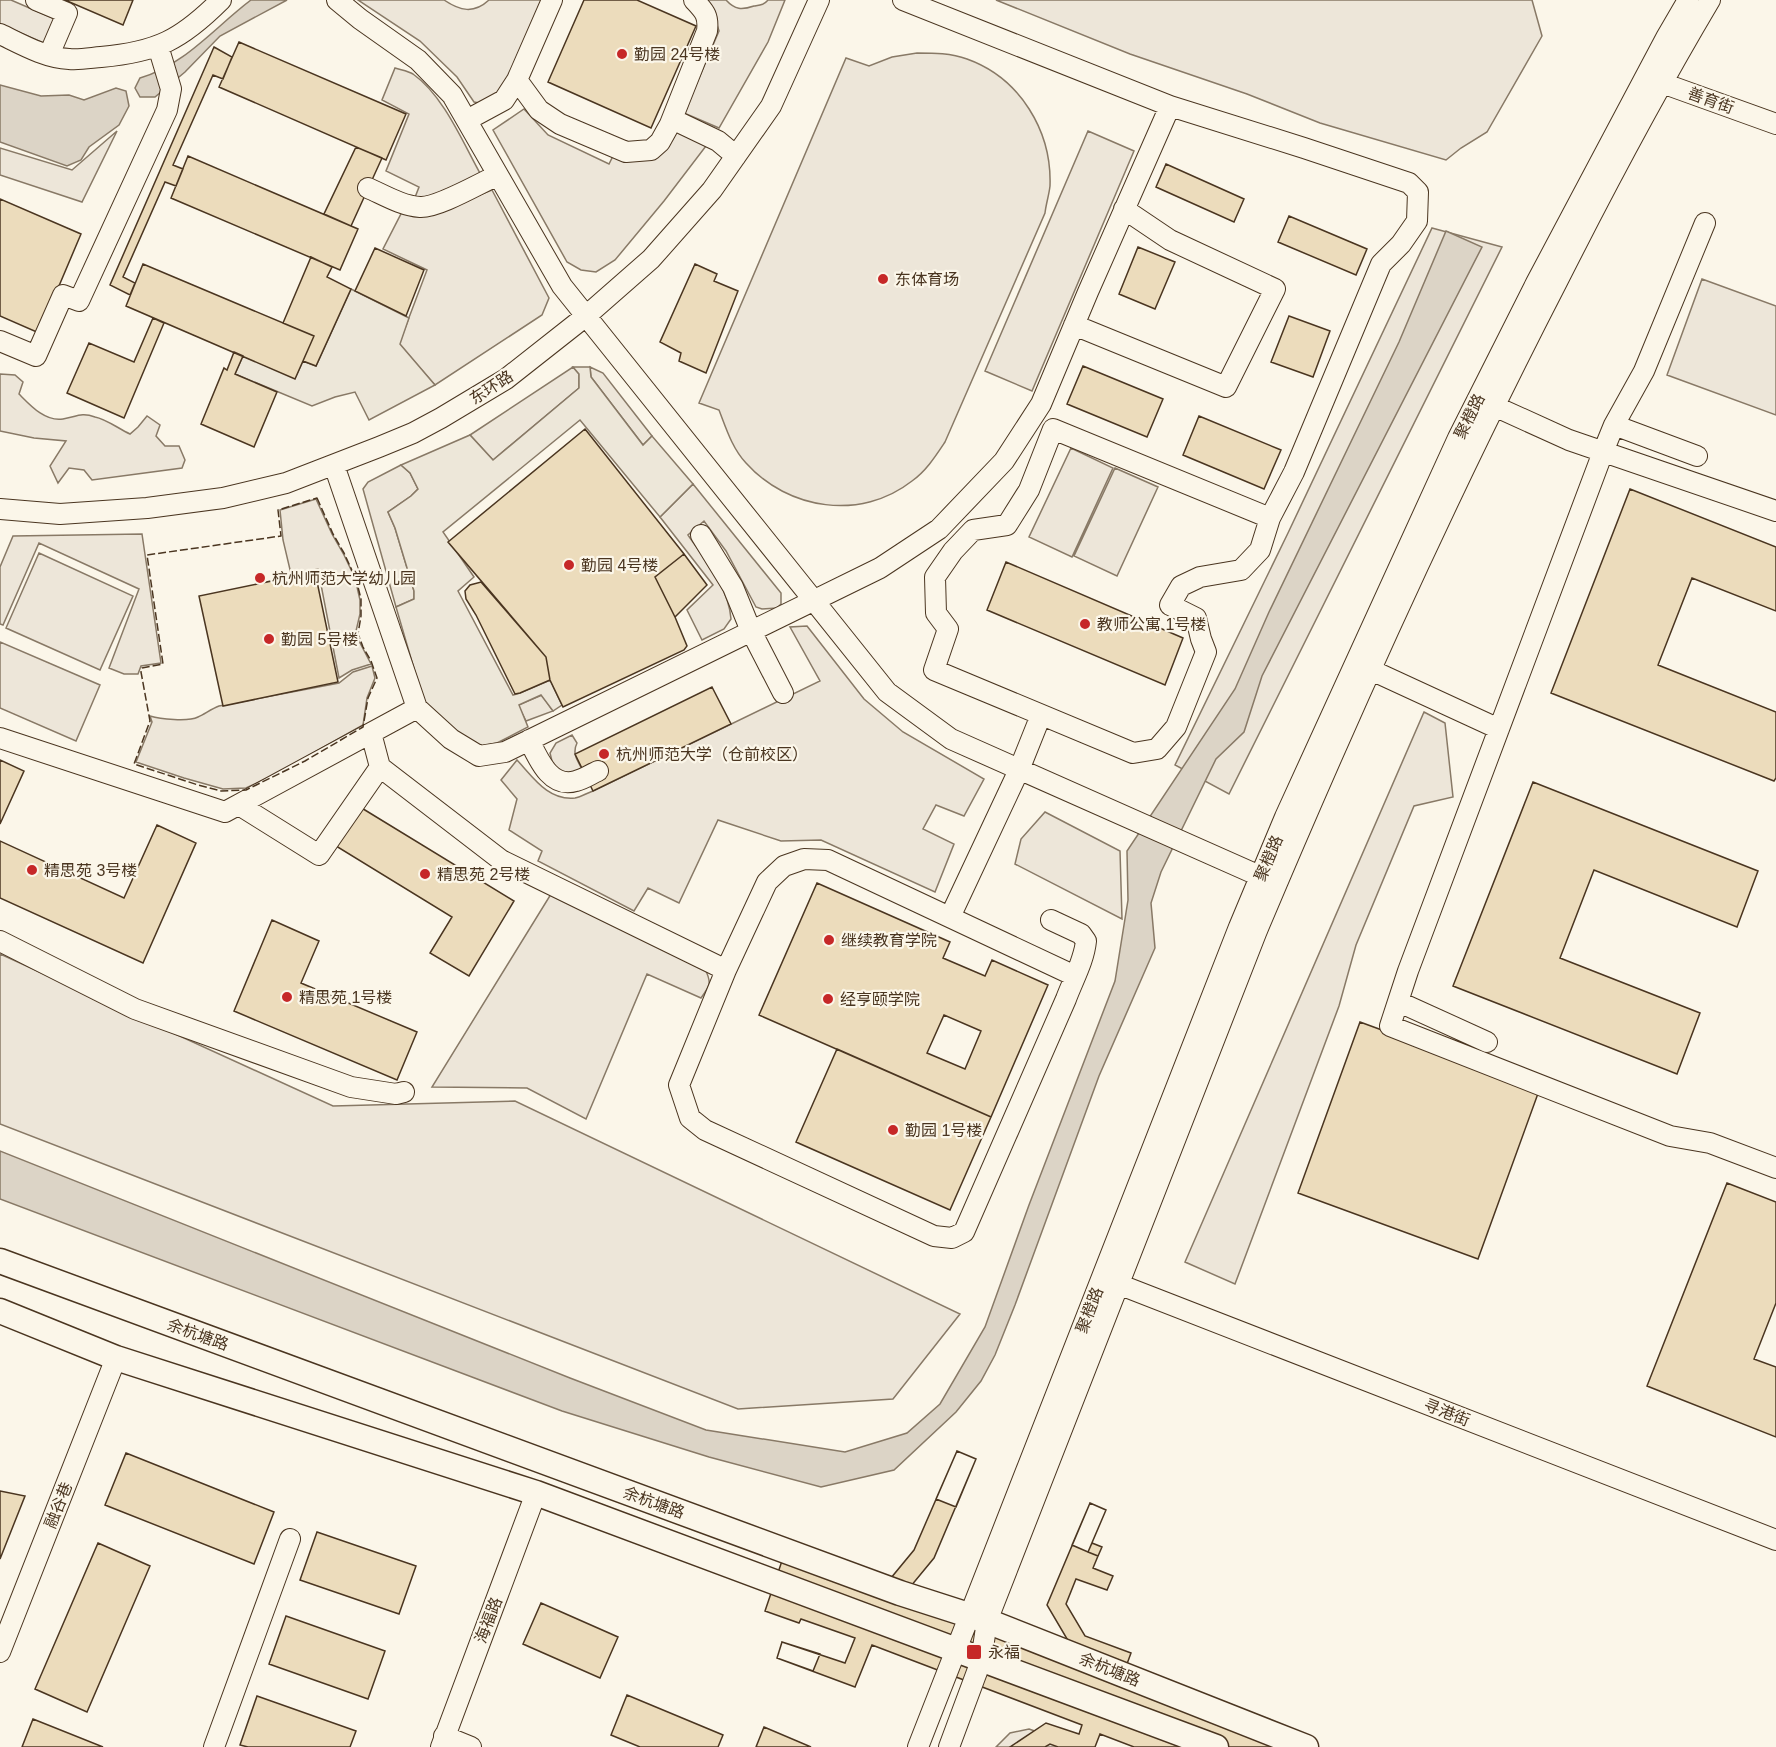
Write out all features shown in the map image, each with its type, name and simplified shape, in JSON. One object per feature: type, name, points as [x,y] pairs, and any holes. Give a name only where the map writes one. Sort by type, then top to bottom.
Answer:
[{"type":"main road","name":"余杭塘路","points":[[0,1261],[900,1593],[978,1618],[1306,1747]]},
{"type":"main road","name":"余杭塘路","points":[[0,1311],[116,1358],[536,1493],[1216,1747]]},
{"type":"street","points":[[36,0],[67,13],[50,55]]},
{"type":"street","points":[[0,34],[50,55],[69,60],[160,52],[221,0]]},
{"type":"street","points":[[337,0],[418,60],[452,95],[562,286],[887,692],[951,739],[1268,880]]},
{"type":"street","points":[[467,120],[504,100],[517,80],[552,0]]},
{"type":"street","points":[[517,80],[539,110],[560,124],[626,152],[651,150],[660,142],[672,119],[707,31],[708,20],[704,11],[694,0]]},
{"type":"street","name":"东环路","points":[[0,509],[60,513],[147,508],[223,498],[286,483],[380,447],[441,418],[506,379],[586,316],[651,259],[712,190],[771,106],[819,0]]},
{"type":"street","points":[[903,0],[1170,106],[1409,183],[1418,192],[1417,221],[1401,244],[1381,264],[1294,472],[1270,519],[1260,550],[1241,570],[1200,577],[1181,586],[1170,604],[1196,618],[1206,652],[1176,727],[1157,749],[1133,753],[934,670],[948,629],[936,613],[934,578],[973,530],[1007,525],[1029,490],[1053,429]]},
{"type":"street","name":"聚橙路","points":[[918,1747],[955,1651],[978,1618],[1118,1284],[1268,880],[1285,817],[1362,666],[1486,402],[1582,232],[1654,80],[1666,36],[1688,0]]},
{"type":"street","name":"聚橙路","points":[[1654,80],[1691,32],[1710,0]]},
{"type":"street","points":[[0,341],[36,356],[63,295],[78,302],[167,110],[171,89],[160,52]]},
{"type":"street","name":"善育街","points":[[1654,80],[1776,124]]},
{"type":"street","points":[[334,465],[417,708],[451,739],[479,756],[505,752],[880,568],[939,529],[1004,462],[1041,404],[1170,106]]},
{"type":"street","points":[[672,119],[718,141],[736,156]]},
{"type":"street","points":[[368,188],[405,204],[422,207],[441,202],[498,175]]},
{"type":"street","points":[[1074,325],[1226,387],[1275,289],[1170,240],[1124,209]]},
{"type":"street","points":[[1705,223],[1644,371],[1614,425],[1603,452],[1408,971],[1390,1026],[1671,1136],[1710,1143],[1776,1168]]},
{"type":"street","points":[[1486,402],[1569,440],[1776,511]]},
{"type":"street","points":[[1034,415],[1053,429],[1270,519]]},
{"type":"street","points":[[1614,425],[1697,456]]},
{"type":"street","points":[[939,529],[957,547]]},
{"type":"street","points":[[701,535],[733,587],[751,632],[783,693]]},
{"type":"street","points":[[1362,666],[1499,729]]},
{"type":"street","points":[[0,738],[225,812],[417,708]]},
{"type":"street","points":[[950,917],[1019,770],[1041,715]]},
{"type":"street","points":[[371,734],[380,767],[501,860],[726,970]]},
{"type":"street","points":[[529,740],[541,765],[551,776],[562,781],[574,782],[598,771]]},
{"type":"street","points":[[239,805],[319,855],[380,767]]},
{"type":"street","points":[[1051,920],[1081,934],[1086,941],[1085,949],[1075,976],[964,1232],[952,1238],[934,1236],[705,1130],[690,1118],[679,1085],[726,970],[767,882],[784,866],[804,859],[828,860],[1075,976]]},
{"type":"street","name":"聚橙路","points":[[949,1747],[981,1661],[978,1618],[1268,880]]},
{"type":"street","points":[[0,941],[135,1009],[351,1087],[396,1094],[404,1092]]},
{"type":"street","points":[[1399,1002],[1487,1042]]},
{"type":"street","name":"寻港街","points":[[1118,1284],[1776,1540]]},
{"type":"street","name":"融谷巷","points":[[0,1652],[116,1358]]},
{"type":"street","name":"海福路","points":[[442,1742],[536,1493]]},
{"type":"street","points":[[214,1747],[290,1539]]},
{"type":"street","points":[[442,1742],[471,1747]]},
{"type":"shaded area","points":[[0,0],[11,0],[55,19],[46,44],[0,24]]},
{"type":"shaded area","points":[[251,0],[287,0],[220,36],[185,72],[155,97],[140,97],[135,88],[140,78],[156,72],[185,55]]},
{"type":"shaded area","points":[[358,0],[444,0],[461,9],[472,9],[489,0],[545,0],[509,84],[485,104],[474,102],[457,77],[420,41]]},
{"type":"shaded area","points":[[702,0],[726,0],[732,6],[742,8],[762,4],[768,0],[785,0],[768,42],[719,128],[684,113],[719,31],[716,21]]},
{"type":"shaded area","points":[[996,0],[1532,0],[1542,36],[1487,132],[1446,160],[1320,123],[1247,94],[1130,54]]},
{"type":"shaded area","points":[[917,53],[949,54],[967,59],[1003,79],[1017,93],[1039,127],[1045,146],[1050,186],[1045,213],[945,442],[934,458],[917,477],[892,494],[870,502],[826,505],[804,500],[782,491],[763,479],[737,451],[719,410],[699,403],[846,58],[869,66],[892,57]]},
{"type":"shaded area","points":[[395,68],[413,74],[434,95],[452,121],[481,175],[430,199],[414,200],[419,187],[386,171],[409,114],[382,100]]},
{"type":"shaded area","points":[[0,85],[41,96],[69,95],[84,100],[116,88],[126,91],[129,106],[119,125],[89,147],[81,160],[67,166],[0,142]]},
{"type":"shaded area","points":[[524,109],[548,135],[609,164],[615,152],[678,130],[706,146],[615,260],[596,272],[581,270],[567,262],[493,130]]},
{"type":"shaded area","points":[[117,131],[82,202],[0,175],[0,148],[72,170]]},
{"type":"shaded area","points":[[1088,131],[1134,151],[1032,391],[985,371]]},
{"type":"shaded area","points":[[492,190],[549,298],[542,315],[435,385],[399,344],[427,270],[383,249],[403,210],[426,216]]},
{"type":"shaded area","points":[[1432,228],[1502,247],[1229,794],[1175,765]]},
{"type":"shaded area","points":[[1446,231],[1482,247],[1262,676],[1244,732],[1216,759],[1161,872],[1151,903],[1155,948],[1099,1076],[995,1355],[981,1381],[956,1412],[894,1470],[821,1487],[709,1457],[562,1411],[0,1199],[0,1151],[706,1430],[845,1452],[907,1433],[940,1404],[985,1327],[1115,981],[1128,900],[1127,851],[1235,689],[1269,612],[1399,342]]},
{"type":"shaded area","points":[[1702,279],[1776,306],[1776,415],[1667,375]]},
{"type":"shaded area","points":[[351,289],[409,318],[400,344],[435,385],[369,420],[355,392],[312,406],[235,374],[243,356],[295,378],[303,361],[316,366]]},
{"type":"shaded area","points":[[573,367],[579,374],[579,388],[493,460],[470,435]]},
{"type":"shaded area","points":[[573,367],[590,367],[591,377],[643,445],[652,436],[693,484],[660,517],[580,420],[443,532],[474,577],[458,591],[513,695],[550,680],[562,705],[553,711],[541,695],[519,705],[528,727],[497,743],[481,746],[470,742],[447,725],[424,703],[396,607],[414,599],[414,591],[388,512],[418,489],[410,473],[401,465],[470,435],[493,460],[579,388],[579,374]]},
{"type":"shaded area","points":[[590,367],[603,373],[652,436],[643,445],[591,377]]},
{"type":"shaded area","points":[[0,374],[15,375],[23,382],[19,394],[38,412],[50,418],[90,416],[104,420],[130,434],[147,416],[160,425],[156,436],[165,446],[179,446],[185,460],[182,468],[92,480],[84,470],[69,468],[58,483],[50,466],[66,441],[34,438],[0,431]]},
{"type":"shaded area","points":[[1071,448],[1113,468],[1072,557],[1029,537]]},
{"type":"shaded area","points":[[401,465],[410,473],[418,489],[388,512],[414,591],[414,599],[396,607],[363,489],[368,482]]},
{"type":"shaded area","points":[[1115,468],[1158,487],[1117,576],[1074,556]]},
{"type":"shaded area","points":[[693,484],[781,593],[781,604],[777,608],[756,607],[726,551],[704,521],[688,535],[721,585],[731,619],[724,629],[702,640],[687,610],[713,585],[660,517]]},
{"type":"shaded area","points":[[316,499],[355,578],[360,600],[356,631],[371,664],[352,670],[339,678],[318,569],[291,574],[283,540],[280,510]]},
{"type":"shaded area","points":[[142,534],[161,663],[141,666],[138,674],[124,674],[109,668],[139,589],[39,543],[3,625],[0,624],[0,567],[13,536]]},
{"type":"shaded area","points":[[39,553],[133,596],[100,670],[6,628]]},
{"type":"shaded area","points":[[807,626],[864,699],[903,732],[984,779],[964,816],[936,805],[923,829],[954,844],[935,892],[821,840],[781,841],[718,820],[679,903],[648,888],[634,911],[538,861],[542,851],[509,830],[517,799],[501,780],[517,760],[535,780],[557,796],[575,798],[593,791],[820,681],[790,627]]},
{"type":"shaded area","points":[[0,642],[100,685],[76,741],[0,708]]},
{"type":"shaded area","points":[[372,666],[375,678],[367,698],[363,725],[274,775],[246,788],[223,789],[136,762],[152,722],[150,716],[174,720],[193,719],[219,706],[339,683],[353,672]]},
{"type":"shaded area","points":[[542,695],[553,711],[526,721],[518,705]]},
{"type":"shaded area","points":[[1424,712],[1445,723],[1453,797],[1414,806],[1356,945],[1339,1006],[1235,1284],[1185,1262]]},
{"type":"shaded area","points":[[572,735],[577,743],[575,753],[582,769],[573,773],[561,773],[553,765],[550,753],[556,743]]},
{"type":"shaded area","points":[[1045,812],[1120,851],[1122,919],[1015,864],[1021,839]]},
{"type":"shaded area","points":[[551,894],[705,969],[709,978],[708,987],[701,998],[647,974],[586,1119],[527,1088],[432,1087]]},
{"type":"shaded area","points":[[0,954],[333,1106],[515,1101],[960,1314],[893,1399],[738,1409],[0,1124]]},
{"type":"shaded area","points":[[1029,1729],[1080,1747],[996,1747],[1010,1733]]},
{"type":"building","points":[[65,0],[133,0],[123,25]]},
{"type":"building","name":"勤园 24号楼","points":[[584,0],[637,0],[696,26],[651,128],[548,82]]},
{"type":"building","points":[[239,42],[406,114],[386,160],[219,87]]},
{"type":"building","points":[[214,47],[232,57],[223,79],[213,75],[173,165],[183,169],[176,186],[165,182],[123,277],[135,283],[130,295],[110,285]]},
{"type":"building","points":[[356,147],[382,158],[351,226],[324,214]]},
{"type":"building","points":[[188,156],[358,229],[340,270],[171,198]]},
{"type":"building","points":[[1166,164],[1244,199],[1234,222],[1156,187]]},
{"type":"building","points":[[0,199],[81,234],[39,333],[0,316]]},
{"type":"building","points":[[1289,216],[1367,249],[1356,275],[1278,242]]},
{"type":"building","points":[[1138,247],[1175,262],[1155,309],[1119,294]]},
{"type":"building","points":[[375,248],[424,270],[406,316],[355,291]]},
{"type":"building","points":[[311,257],[332,267],[327,277],[351,289],[316,366],[303,361],[314,336],[283,323]]},
{"type":"building","points":[[143,264],[314,336],[295,379],[126,306]]},
{"type":"building","points":[[695,264],[717,274],[714,281],[738,291],[706,373],[679,361],[681,353],[660,342]]},
{"type":"building","points":[[1289,316],[1330,331],[1313,377],[1271,362]]},
{"type":"building","points":[[153,318],[164,323],[124,418],[67,393],[89,343],[134,362]]},
{"type":"building","points":[[234,352],[243,356],[235,374],[277,392],[254,447],[201,424],[224,368],[227,370]]},
{"type":"building","points":[[1083,366],[1163,399],[1147,437],[1067,404]]},
{"type":"building","points":[[1199,416],[1281,450],[1264,489],[1183,455]]},
{"type":"building","name":"勤园 4号楼","points":[[585,429],[684,554],[655,577],[687,646],[684,650],[563,707],[550,680],[546,657],[448,542]]},
{"type":"building","points":[[1630,489],[1776,547],[1776,611],[1692,578],[1658,665],[1776,712],[1776,778],[1774,781],[1551,693]]},
{"type":"building","points":[[684,554],[707,585],[675,617],[655,577]]},
{"type":"building","name":"教师公寓 1号楼","points":[[1006,562],[1183,638],[1165,685],[987,610]]},
{"type":"building","name":"勤园 5号楼","points":[[315,572],[338,682],[223,706],[199,596]]},
{"type":"building","points":[[481,582],[546,657],[550,680],[515,694],[466,599],[465,591],[470,585]]},
{"type":"building","points":[[712,687],[731,724],[593,791],[575,754]]},
{"type":"building","points":[[0,760],[24,771],[0,824]]},
{"type":"building","points":[[1533,782],[1758,871],[1737,927],[1594,870],[1560,958],[1700,1013],[1677,1074],[1453,986]]},
{"type":"building","name":"精思苑 2号楼","points":[[360,807],[514,901],[469,976],[430,953],[452,917],[336,846]]},
{"type":"building","name":"精思苑 3号楼","points":[[157,825],[196,843],[143,963],[0,898],[0,841],[124,898]]},
{"type":"building","points":[[817,883],[950,942],[943,958],[985,976],[992,960],[1048,985],[991,1117],[759,1015]],"holes":[[[944,1015],[981,1031],[965,1069],[927,1053]]]},
{"type":"building","name":"精思苑 1号楼","points":[[272,920],[319,941],[301,983],[417,1032],[397,1080],[234,1011]]},
{"type":"building","points":[[1360,1022],[1540,1088],[1478,1259],[1298,1193]]},
{"type":"building","name":"勤园 1号楼","points":[[837,1049],[991,1117],[950,1210],[796,1142]]},
{"type":"building","points":[[1727,1183],[1776,1202],[1776,1303],[1754,1359],[1776,1367],[1776,1437],[1647,1386]]},
{"type":"building","name":"永福","points":[[957,1451],[976,1459],[934,1558],[901,1598],[1073,1649],[1047,1605],[1090,1503],[1106,1510],[1088,1552],[1098,1556],[1093,1568],[1113,1576],[1107,1590],[1076,1579],[1066,1604],[1085,1636],[1131,1653],[1120,1683],[1297,1747],[1134,1747],[1100,1734],[1095,1747],[1058,1747],[1050,1744],[1045,1747],[1010,1747],[1046,1723],[1079,1734],[1082,1725],[872,1645],[855,1687],[777,1658],[782,1642],[845,1663],[855,1638],[801,1619],[799,1623],[765,1611],[786,1549],[881,1590],[914,1550]]},
{"type":"building","points":[[957,1451],[976,1459],[956,1507],[936,1499]]},
{"type":"building","points":[[126,1453],[274,1512],[254,1564],[105,1505]]},
{"type":"building","points":[[0,1491],[25,1496],[0,1559]]},
{"type":"building","points":[[1090,1503],[1106,1510],[1088,1552],[1072,1545]]},
{"type":"building","points":[[317,1532],[416,1566],[399,1614],[300,1580]]},
{"type":"building","points":[[98,1543],[150,1566],[87,1712],[35,1689]]},
{"type":"building","points":[[1092,1543],[1102,1547],[1098,1556],[1088,1552]]},
{"type":"building","points":[[541,1603],[618,1637],[600,1678],[523,1644]]},
{"type":"building","points":[[286,1616],[385,1651],[368,1699],[269,1664]]},
{"type":"building","points":[[782,1642],[820,1654],[813,1671],[777,1658]]},
{"type":"building","points":[[627,1695],[723,1735],[718,1747],[640,1747],[611,1735]]},
{"type":"building","points":[[257,1696],[356,1731],[350,1747],[248,1747],[240,1745]]},
{"type":"building","points":[[33,1719],[103,1747],[22,1747]]},
{"type":"building","points":[[764,1727],[811,1747],[756,1747]]},
{"type":"fence","points":[[317,498],[356,579],[361,599],[358,634],[377,678],[368,698],[363,727],[305,761],[246,790],[221,791],[134,764],[150,721],[142,668],[163,664],[147,555],[281,536],[278,510],[317,498]]},
{"type":"place","name":"勤园 24号楼","points":[[622,54]]},
{"type":"place","name":"东体育场","points":[[883,279]]},
{"type":"place","name":"勤园 4号楼","points":[[569,565]]},
{"type":"place","name":"杭州师范大学幼儿园","points":[[260,578]]},
{"type":"place","name":"教师公寓 1号楼","points":[[1085,624]]},
{"type":"place","name":"勤园 5号楼","points":[[269,639]]},
{"type":"place","name":"杭州师范大学（仓前校区）","points":[[604,754]]},
{"type":"place","name":"精思苑 3号楼","points":[[32,870]]},
{"type":"place","name":"精思苑 2号楼","points":[[425,874]]},
{"type":"place","name":"继续教育学院","points":[[829,940]]},
{"type":"place","name":"精思苑 1号楼","points":[[287,997]]},
{"type":"place","name":"经亨颐学院","points":[[828,999]]},
{"type":"place","name":"勤园 1号楼","points":[[893,1130]]},
{"type":"place","name":"永福","points":[[974,1652]]}]
